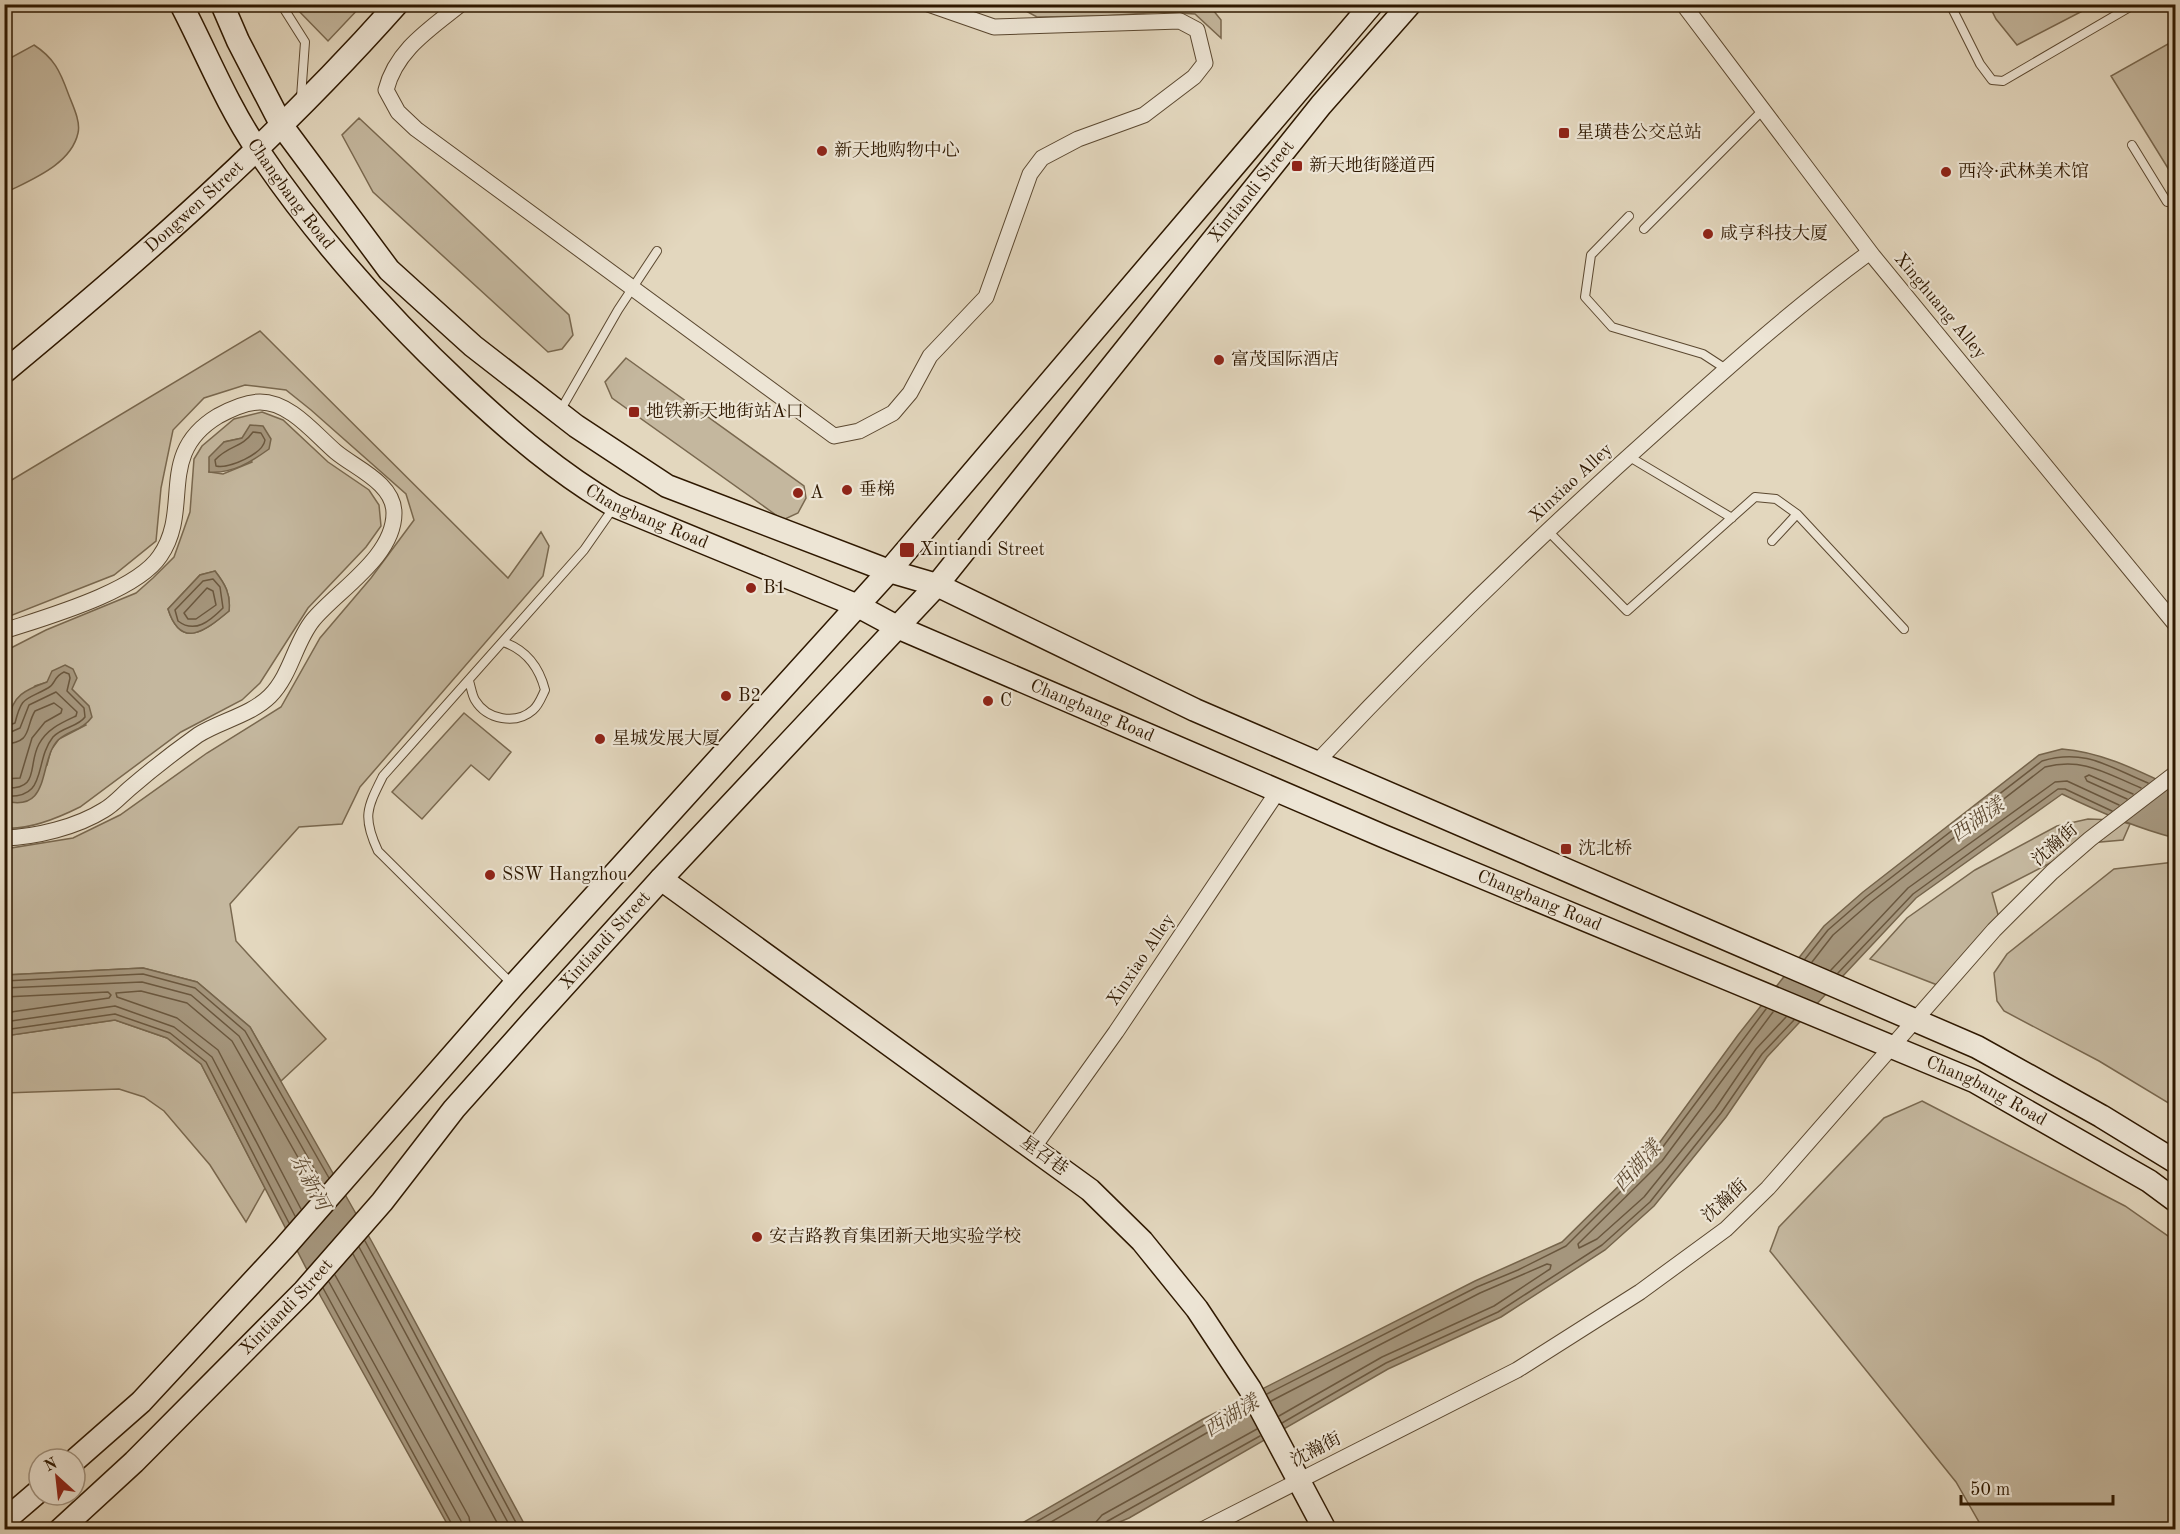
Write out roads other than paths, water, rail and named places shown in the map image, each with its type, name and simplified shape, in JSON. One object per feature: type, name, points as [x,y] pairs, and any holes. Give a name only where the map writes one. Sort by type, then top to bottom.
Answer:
[{"type":"main road","name":"Changbang Road","points":[[181,4],[257,149],[352,273],[416,343],[501,423],[588,490],[615,506],[858,606],[897,627],[1278,791],[1974,1081],[2149,1181],[2175,1201]]},
{"type":"main road","name":"Changbang Road","points":[[222,4],[238,41],[282,126],[389,270],[473,346],[559,412],[667,486],[890,571],[937,585],[1194,710],[1977,1047],[2101,1116],[2175,1162]]},
{"type":"main road","name":"Dongwen Street","points":[[4,372],[122,275],[282,126],[397,4]]},
{"type":"main road","name":"Xintiandi Street","points":[[87,1449],[141,1402],[284,1248],[514,985],[890,571],[1372,4]]},
{"type":"main road","name":"Xintiandi Street","points":[[60,1530],[134,1462],[304,1291],[382,1202],[454,1109],[661,879],[937,585],[1321,105],[1410,4]]},
{"type":"main road","name":"星召巷","points":[[661,879],[1090,1190],[1142,1241],[1197,1310],[1250,1389],[1325,1530]]},
{"type":"main road","points":[[4,1521],[27,1501]]},
{"type":"street","points":[[461,4],[409,46],[390,73],[386,90],[398,112],[416,129],[834,436],[859,431],[893,413],[910,393],[930,356],[986,297],[1030,174],[1042,158],[1078,139],[1144,115],[1194,77],[1205,63],[1197,30],[1180,21],[994,27],[928,4]]},
{"type":"street","name":"Xinghuang Alley","points":[[1683,4],[1870,252],[2175,625]]},
{"type":"street","name":"Xinxiao Alley","points":[[1317,762],[1411,662],[1628,456],[1726,369],[1870,252]]},
{"type":"street","points":[[4,631],[76,606],[139,578],[160,557],[170,536],[180,462],[189,442],[201,427],[224,413],[258,402],[277,405],[296,417],[347,461],[376,480],[388,497],[394,512],[387,537],[373,560],[312,621],[289,667],[271,695],[260,704],[200,734],[104,810],[35,836],[4,837]]},
{"type":"street","name":"沈瀚街","points":[[1202,1530],[1517,1370],[1640,1293],[1726,1229],[1768,1188],[1994,930],[2052,872],[2090,839],[2175,773]]},
{"type":"street","name":"Xinxiao Alley","points":[[1033,1148],[1116,1032],[1278,791]]},
{"type":"lane","points":[[280,4],[306,42],[300,108]]},
{"type":"lane","points":[[1950,4],[1980,64],[1992,80],[2003,81],[2135,4]]},
{"type":"lane","points":[[1644,229],[1762,111]]},
{"type":"lane","points":[[2132,145],[2167,202],[2175,202]]},
{"type":"lane","points":[[1629,216],[1591,255],[1585,297],[1612,327],[1703,354],[1726,369]]},
{"type":"lane","points":[[559,412],[657,251]]},
{"type":"lane","points":[[1628,456],[1732,518]]},
{"type":"lane","points":[[1548,531],[1627,611],[1755,497],[1776,499],[1797,514],[1904,629]]},
{"type":"lane","points":[[514,985],[378,851],[367,829],[367,808],[383,776],[584,550],[615,506]]},
{"type":"lane","points":[[1772,541],[1797,514]]},
{"type":"lane","points":[[469,681],[475,700],[488,713],[505,718],[520,718],[535,709],[546,690],[541,674],[520,648],[503,642]]},
{"type":"water","points":[[250,425],[263,426],[271,439],[269,449],[248,463],[233,469],[209,472],[209,457],[224,442],[242,438]]},
{"type":"water","points":[[215,571],[227,590],[229,611],[203,630],[187,633],[173,622],[168,609],[200,575]]},
{"type":"water","points":[[65,665],[73,669],[77,678],[72,689],[89,706],[92,717],[84,725],[58,740],[52,749],[37,793],[20,803],[5,801],[5,722],[10,720],[16,699],[47,682],[52,671]]},
{"type":"water","name":"西湖漾","points":[[2062,749],[2106,758],[2175,788],[2175,838],[2118,819],[2062,794],[1916,898],[1767,1057],[1726,1117],[1654,1206],[1605,1250],[1501,1317],[1388,1369],[1129,1518],[1103,1529],[1010,1530],[1203,1419],[1475,1281],[1562,1242],[1652,1153],[1738,1035],[1824,926],[1863,892],[2039,755]]},
{"type":"water","name":"东新河","points":[[143,968],[197,982],[250,1027],[372,1242],[527,1529],[450,1529],[321,1297],[201,1064],[167,1038],[115,1020],[5,1036],[5,975]]},
{"type":"place","name":"星璜巷公交总站","points":[[1564,133]]},
{"type":"place","name":"新天地购物中心","points":[[822,151]]},
{"type":"place","name":"新天地街隧道西","points":[[1297,166]]},
{"type":"place","name":"西泠·武林美术馆","points":[[1946,172]]},
{"type":"place","name":"咸亨科技大厦","points":[[1708,234]]},
{"type":"place","name":"富茂国际酒店","points":[[1219,360]]},
{"type":"place","name":"地铁新天地街站A口","points":[[634,412]]},
{"type":"place","name":"垂梯","points":[[847,490]]},
{"type":"place","name":"A","points":[[798,493]]},
{"type":"place","name":"Xintiandi Street","points":[[907,550]]},
{"type":"place","name":"B1","points":[[751,588]]},
{"type":"place","name":"B2","points":[[726,696]]},
{"type":"place","name":"C","points":[[988,701]]},
{"type":"place","name":"星城发展大厦","points":[[600,739]]},
{"type":"place","name":"沈北桥","points":[[1566,849]]},
{"type":"place","name":"SSW Hangzhou","points":[[490,875]]},
{"type":"place","name":"安吉路教育集团新天地实验学校","points":[[757,1237]]}]
